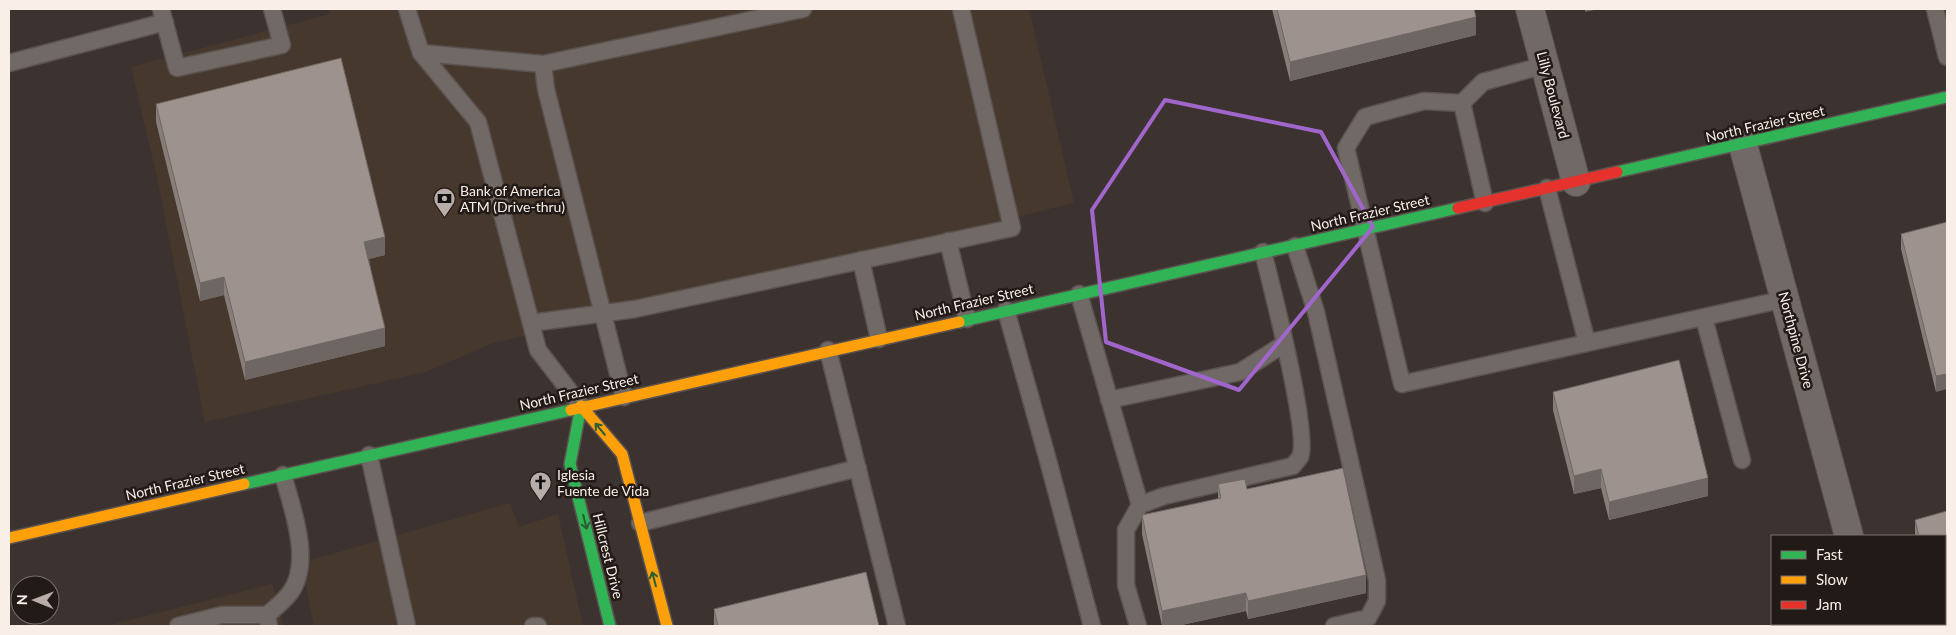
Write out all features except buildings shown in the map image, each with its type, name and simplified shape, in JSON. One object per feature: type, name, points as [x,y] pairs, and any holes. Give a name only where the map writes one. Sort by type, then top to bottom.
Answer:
[{"type":"main road","name":"North Frazier Street","points":[[9,538],[581,406],[1742,145],[1947,97]]},
{"type":"main road","points":[[581,406],[622,454],[667,626]]},
{"type":"main road","name":"Hillcrest Drive","points":[[581,406],[570,464],[610,626]]},
{"type":"street","name":"Lilly Boulevard","points":[[1530,9],[1576,182]]},
{"type":"street","name":"Northpine Drive","points":[[1742,145],[1849,535]]},
{"type":"lane","points":[[9,63],[163,15],[177,68],[282,46],[272,9]]},
{"type":"lane","points":[[407,9],[421,52],[478,122],[538,350],[581,406]]},
{"type":"lane","points":[[421,52],[544,64],[803,9]]},
{"type":"lane","points":[[532,322],[635,309],[1012,228],[961,9]]},
{"type":"lane","points":[[1935,9],[1947,57]]},
{"type":"lane","points":[[544,64],[546,89],[624,397]]},
{"type":"lane","points":[[1545,65],[1483,82],[1462,103],[1424,102],[1364,117],[1346,148],[1402,384],[1785,300]]},
{"type":"lane","points":[[1462,103],[1485,203]]},
{"type":"lane","points":[[1547,188],[1588,343]]},
{"type":"lane","points":[[948,241],[966,320]]},
{"type":"lane","points":[[1294,246],[1316,312],[1377,580],[1378,601],[1368,618],[1334,626]]},
{"type":"lane","points":[[1138,626],[1126,585],[1126,530],[1140,505],[1164,496],[1293,466],[1300,456],[1301,429],[1263,252]]},
{"type":"lane","points":[[861,260],[879,339]]},
{"type":"lane","points":[[1078,294],[1140,505]]},
{"type":"lane","points":[[1006,310],[1050,464],[1092,626]]},
{"type":"lane","points":[[1704,318],[1742,460]]},
{"type":"lane","points":[[1109,400],[1240,372],[1284,344]]},
{"type":"lane","points":[[828,350],[897,626]]},
{"type":"lane","points":[[369,455],[407,626]]},
{"type":"lane","points":[[640,523],[858,468]]},
{"type":"lane","points":[[178,626],[222,615],[268,620],[291,592],[299,570],[301,544],[283,475]]},
{"type":"lane","points":[[533,626],[538,626]]},
{"type":"highlighted area","points":[[1165,100],[1321,132],[1373,227],[1239,390],[1106,342],[1092,210]]},
{"type":"shaded area","points":[[329,9],[1029,9],[1074,203],[493,343],[425,372],[205,422],[157,177],[131,67],[330,14]]},
{"type":"shaded area","points":[[510,503],[519,527],[558,514],[583,626],[314,626],[305,581],[311,560]]},
{"type":"shaded area","points":[[272,584],[284,626],[106,626]]},
{"type":"traffic: fast","points":[[1617,172],[1947,97]]},
{"type":"traffic: fast","points":[[959,322],[1458,208]]},
{"type":"traffic: fast","points":[[581,406],[570,464],[610,626]]},
{"type":"traffic: fast","points":[[244,484],[571,410]]},
{"type":"traffic: slow","points":[[571,410],[959,322]]},
{"type":"traffic: slow","points":[[581,406],[622,454],[667,626]]},
{"type":"traffic: slow","points":[[9,538],[244,484]]},
{"type":"traffic: jam","points":[[1458,208],[1617,172]]},
{"type":"place","name":"Bank of America ATM (Drive-thru)","points":[[444,218]]},
{"type":"place","name":"Iglesia Fuente de Vida","points":[[541,502]]}]
